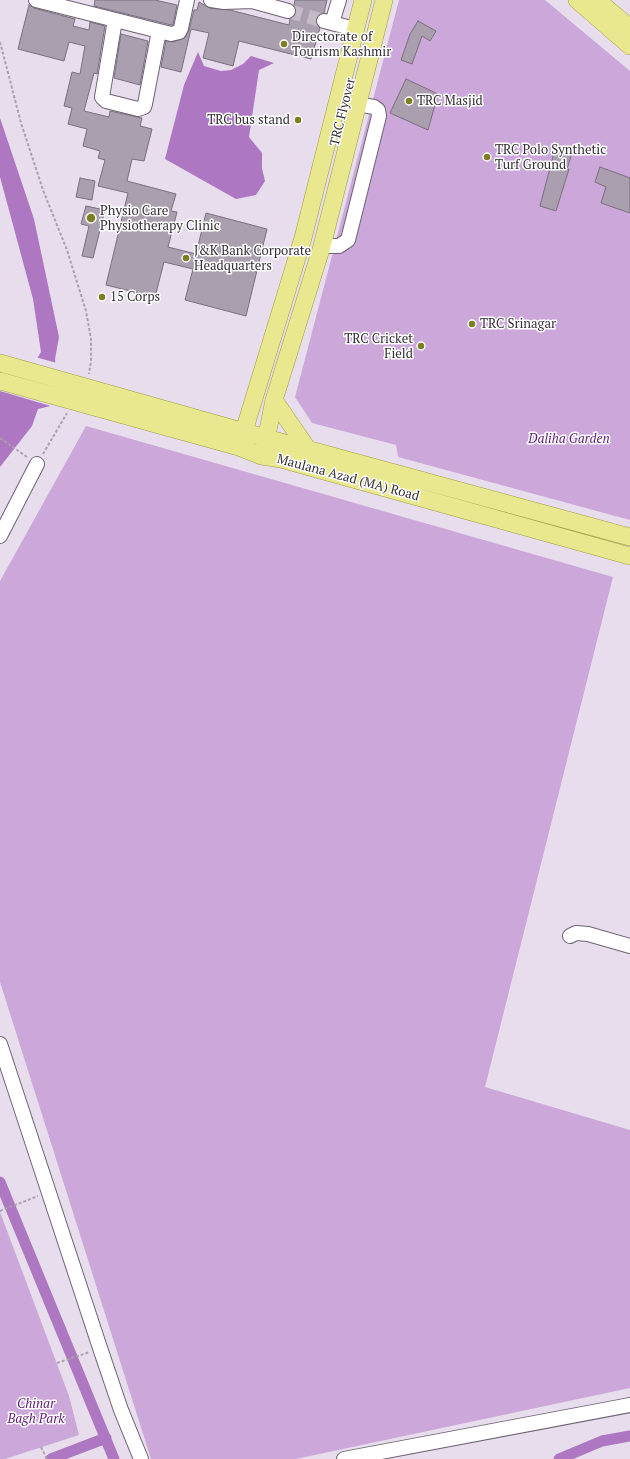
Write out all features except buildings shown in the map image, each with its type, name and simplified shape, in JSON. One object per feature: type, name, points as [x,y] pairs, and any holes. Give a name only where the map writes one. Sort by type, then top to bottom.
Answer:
[{"type":"main road","points":[[241,439],[303,238],[363,0]]},
{"type":"main road","name":"TRC Flyover","points":[[318,217],[340,116],[372,0]]},
{"type":"main road","points":[[262,456],[274,400],[323,245],[384,0]]},
{"type":"main road","points":[[576,0],[630,46]]},
{"type":"main road","points":[[597,0],[630,28]]},
{"type":"main road","points":[[613,0],[630,14]]},
{"type":"main road","points":[[303,238],[318,217]]},
{"type":"main road","points":[[318,217],[323,245]]},
{"type":"main road","name":"Maulana Azad (MA) Road","points":[[3,364],[80,385],[241,439],[262,456],[281,459],[630,556]]},
{"type":"main road","name":"Maulana Azad (MA) Road","points":[[0,381],[70,400],[241,439],[266,438],[307,448],[630,537]]},
{"type":"main road","points":[[274,400],[307,448]]},
{"type":"lane","points":[[36,0],[90,7],[115,20],[171,34],[179,32],[187,0]]},
{"type":"lane","points":[[211,0],[224,2],[252,1],[288,11]]},
{"type":"lane","points":[[339,0],[328,22],[355,29]]},
{"type":"lane","points":[[115,20],[102,97],[106,101],[132,108],[142,109],[145,104],[159,31]]},
{"type":"lane","points":[[323,245],[339,246],[348,240],[378,123],[379,114],[376,108],[370,105],[357,104]]},
{"type":"lane","points":[[0,536],[32,460]]},
{"type":"lane","points":[[570,936],[576,933],[588,934],[630,946]]},
{"type":"lane","points":[[0,1044],[121,1410],[141,1459]]},
{"type":"lane","points":[[344,1459],[630,1405]]},
{"type":"path","points":[[0,42],[21,123],[86,311],[91,339],[91,361],[80,385]]},
{"type":"path","points":[[0,438],[32,460],[70,400]]},
{"type":"path","points":[[0,1211],[49,1192]]},
{"type":"path","points":[[57,1363],[100,1348]]},
{"type":"path","points":[[41,1447],[47,1459]]},
{"type":"green space","name":"TRC Srinagar","points":[[399,0],[545,0],[630,71],[630,520],[398,457],[396,445],[312,423],[295,397]]},
{"type":"green space","points":[[86,426],[613,577],[485,1087],[630,1130],[630,1388],[296,1459],[151,1459],[0,982],[0,581]]},
{"type":"green space","name":"Chinar Bagh Park","points":[[0,1212],[69,1396],[79,1435],[5,1459],[0,1459]]},
{"type":"shaded area","points":[[198,52],[204,66],[221,71],[231,70],[243,64],[251,56],[274,63],[259,70],[249,137],[262,153],[262,168],[265,181],[256,195],[236,199],[165,159],[184,85]]},
{"type":"shaded area","points":[[0,118],[34,219],[59,337],[55,359],[59,404],[38,409],[32,426],[0,467],[0,391],[17,392],[41,352],[33,299],[0,177]]},
{"type":"pier","points":[[35,357],[57,363],[60,406],[54,407],[0,391],[0,389],[16,390]]},
{"type":"waterway","points":[[0,1182],[114,1459]]},
{"type":"waterway","points":[[559,1459],[602,1441],[630,1436]]},
{"type":"waterway","points":[[51,1459],[106,1438]]},
{"type":"tunnel","points":[[288,11],[324,21]]},
{"type":"place","name":"Directorate of Tourism Kashmir","points":[[284,44]]},
{"type":"place","name":"TRC Masjid","points":[[409,101]]},
{"type":"place","name":"TRC bus stand","points":[[298,120]]},
{"type":"place","name":"TRC Polo Synthetic Turf Ground","points":[[487,157]]},
{"type":"place","name":"Physio Care Physiotherapy Clinic","points":[[91,218]]},
{"type":"place","name":"J&K Bank Corporate Headquarters","points":[[186,258]]},
{"type":"place","name":"15 Corps","points":[[102,297]]},
{"type":"place","name":"TRC Srinagar","points":[[472,324]]},
{"type":"place","name":"TRC Cricket Field","points":[[421,346]]},
{"type":"park label","name":"Daliha Garden","points":[[569,439]]}]
